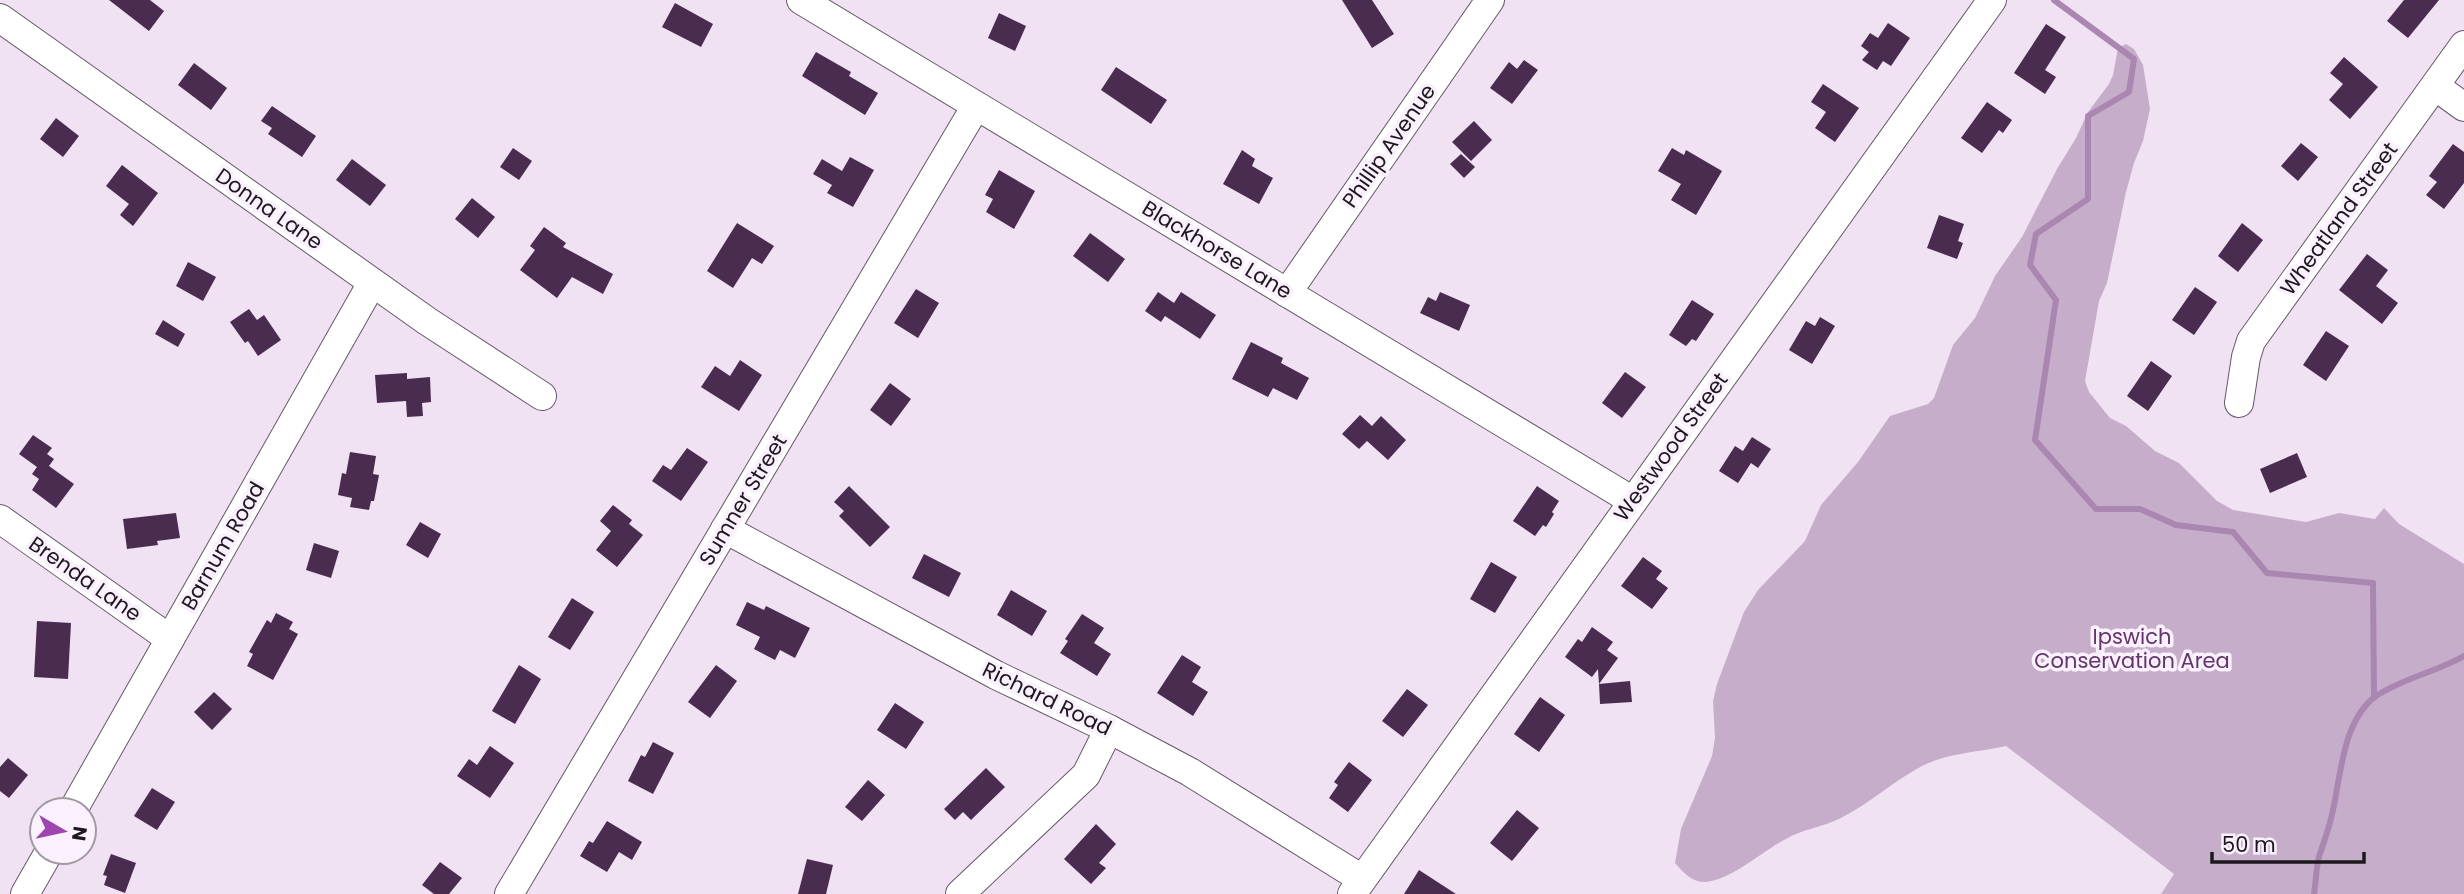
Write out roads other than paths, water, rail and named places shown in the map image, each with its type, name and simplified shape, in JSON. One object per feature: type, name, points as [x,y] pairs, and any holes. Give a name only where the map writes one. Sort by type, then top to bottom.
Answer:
[{"type":"street","name":"Blackhorse Lane","points":[[801,0],[1633,500]]},
{"type":"street","name":"Phillip Avenue","points":[[1287,293],[1490,0]]},
{"type":"street","name":"Westwood Street","points":[[1357,887],[1992,0]]},
{"type":"street","name":"Donna Lane","points":[[0,18],[372,283],[542,396]]},
{"type":"street","name":"Wheatland Street","points":[[2239,402],[2251,341],[2464,45]]},
{"type":"street","points":[[2435,86],[2464,107]]},
{"type":"street","name":"Sumner Street","points":[[509,894],[976,106]]},
{"type":"street","name":"Barnum Road","points":[[81,796],[372,283]]},
{"type":"street","name":"Brenda Lane","points":[[0,519],[170,639]]},
{"type":"street","name":"Richard Road","points":[[725,529],[996,675],[1109,729],[1206,781],[1357,887]]},
{"type":"street","points":[[960,894],[1086,775],[1109,729]]},
{"type":"street","points":[[25,894],[41,866]]},
{"type":"waterway","points":[[2054,0],[2134,59],[2129,92],[2088,116],[2088,199],[2036,234],[2030,265],[2056,300],[2035,440],[2096,509],[2140,509],[2176,525],[2233,532],[2267,573],[2373,583],[2374,697]]},
{"type":"waterway","points":[[2314,894],[2318,861],[2332,816],[2341,764],[2356,719],[2365,706],[2386,690],[2464,656]]},
{"type":"park label","name":"Ipswich Conservation Area","points":[[2132,649]]}]
